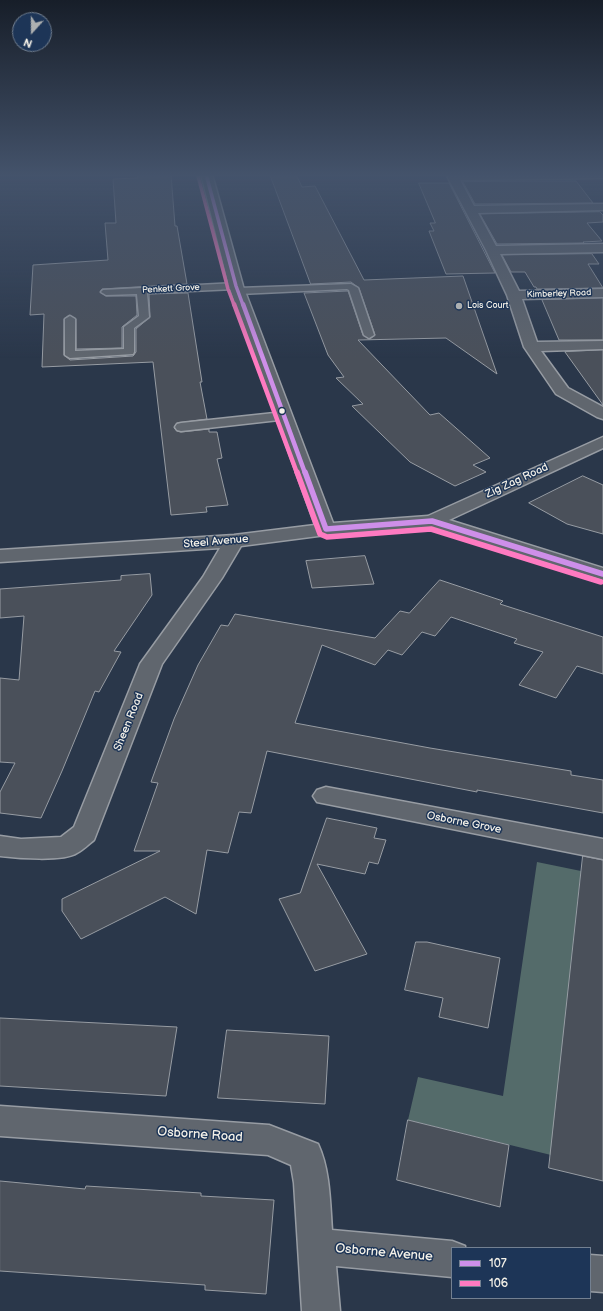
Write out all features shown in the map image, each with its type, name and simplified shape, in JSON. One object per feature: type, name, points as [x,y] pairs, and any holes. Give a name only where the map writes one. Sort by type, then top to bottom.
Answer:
[{"type":"street","points":[[223,235],[238,288],[326,529]]},
{"type":"street","points":[[484,235],[514,295],[532,347],[544,367],[562,391],[603,414]]},
{"type":"street","points":[[492,250],[603,248]]},
{"type":"street","name":"Kimberley Road","points":[[514,295],[603,293]]},
{"type":"street","points":[[532,347],[603,345]]},
{"type":"street","name":"Zig Zag Road","points":[[432,521],[603,442]]},
{"type":"street","points":[[432,521],[603,574]]},
{"type":"street","name":"Steel Avenue","points":[[0,556],[234,541],[326,529],[432,521]]},
{"type":"street","name":"Sheen Road","points":[[0,846],[22,849],[67,847],[85,834],[152,664],[212,578],[234,541]]},
{"type":"street","name":"Osborne Grove","points":[[326,796],[603,849]]},
{"type":"street","name":"Osborne Road","points":[[0,1121],[269,1140],[306,1155],[311,1183],[316,1246]]},
{"type":"street","points":[[316,1246],[321,1311]]},
{"type":"street","name":"Osborne Avenue","points":[[316,1246],[451,1259]]},
{"type":"street","points":[[591,1272],[603,1274]]},
{"type":"lane","name":"Penkett Grove","points":[[106,292],[348,286],[353,288],[369,335]]},
{"type":"lane","points":[[70,319],[70,355],[129,352],[129,327],[144,317],[142,291]]},
{"type":"lane","points":[[181,427],[284,416]]},
{"type":"green space","points":[[537,862],[581,871],[551,1155],[408,1120],[418,1077],[503,1096]]},
{"type":"building","points":[[106,235],[179,235],[187,284],[102,289],[100,292],[106,296],[136,296],[137,315],[122,327],[122,348],[76,349],[76,319],[69,315],[64,319],[64,355],[70,360],[133,356],[136,352],[136,329],[150,317],[149,294],[188,293],[202,382],[200,382],[207,419],[177,423],[174,428],[181,432],[209,429],[209,432],[217,432],[222,458],[217,459],[228,505],[206,507],[207,512],[171,515],[153,362],[42,367],[44,314],[30,315],[33,265],[108,260]]},
{"type":"building","points":[[293,235],[341,235],[364,280],[463,276],[497,374],[446,338],[358,340],[430,415],[439,413],[490,458],[473,465],[486,472],[455,486],[410,462],[352,406],[363,404],[336,378],[344,377],[328,355],[304,293],[348,291],[363,335],[370,339],[375,335],[359,288],[351,282],[311,284]]},
{"type":"building","points":[[431,235],[476,235],[495,273],[446,274]]},
{"type":"building","points":[[492,235],[597,235],[602,241],[583,242],[584,243],[497,244]]},
{"type":"building","points":[[592,254],[599,264],[588,264],[603,288],[537,289],[534,287],[525,272],[511,272],[502,255]]},
{"type":"building","points":[[603,298],[603,340],[559,340],[542,300]]},
{"type":"building","points":[[603,350],[603,405],[565,352]]},
{"type":"building","points":[[583,476],[603,485],[603,534],[567,524],[529,503]]},
{"type":"building","points":[[365,556],[374,584],[312,588],[306,561]]},
{"type":"building","points":[[150,574],[152,595],[114,651],[121,652],[99,692],[95,691],[41,818],[0,813],[0,792],[15,763],[0,762],[0,678],[19,680],[24,616],[0,618],[0,589],[121,580],[121,576]]},
{"type":"building","points":[[440,580],[503,601],[500,604],[603,637],[603,674],[577,666],[556,698],[519,685],[543,652],[514,643],[517,639],[451,617],[435,636],[422,632],[402,655],[388,650],[375,665],[322,645],[295,723],[430,748],[571,771],[571,775],[603,780],[603,813],[477,790],[477,792],[267,751],[251,813],[239,812],[228,853],[207,850],[196,914],[165,897],[81,939],[62,911],[62,899],[160,851],[134,851],[158,783],[151,782],[174,719],[198,665],[221,625],[228,626],[235,614],[375,638],[400,611],[409,613]]},
{"type":"building","points":[[327,818],[377,828],[374,838],[386,840],[378,864],[369,862],[365,874],[317,864],[367,954],[315,971],[279,899],[300,893]]},
{"type":"building","points":[[583,856],[603,860],[603,1181],[549,1168]]},
{"type":"building","points":[[416,942],[427,942],[500,958],[488,1028],[439,1017],[443,998],[405,990]]},
{"type":"building","points":[[0,1018],[177,1027],[166,1096],[0,1086]]},
{"type":"building","points":[[227,1030],[329,1036],[325,1104],[218,1098]]},
{"type":"building","points":[[408,1120],[509,1145],[500,1207],[397,1180]]},
{"type":"building","points":[[0,1181],[85,1189],[86,1186],[201,1193],[201,1196],[274,1200],[266,1294],[205,1290],[205,1285],[0,1271]]},
{"type":"transit line","name":"106","points":[[214,235],[228,289],[320,534],[327,537],[431,529],[601,582]]},
{"type":"transit line","name":"107","points":[[222,235],[236,286],[326,529],[432,521],[603,574]]},
{"type":"place","name":"Lois Court","points":[[459,306]]}]
